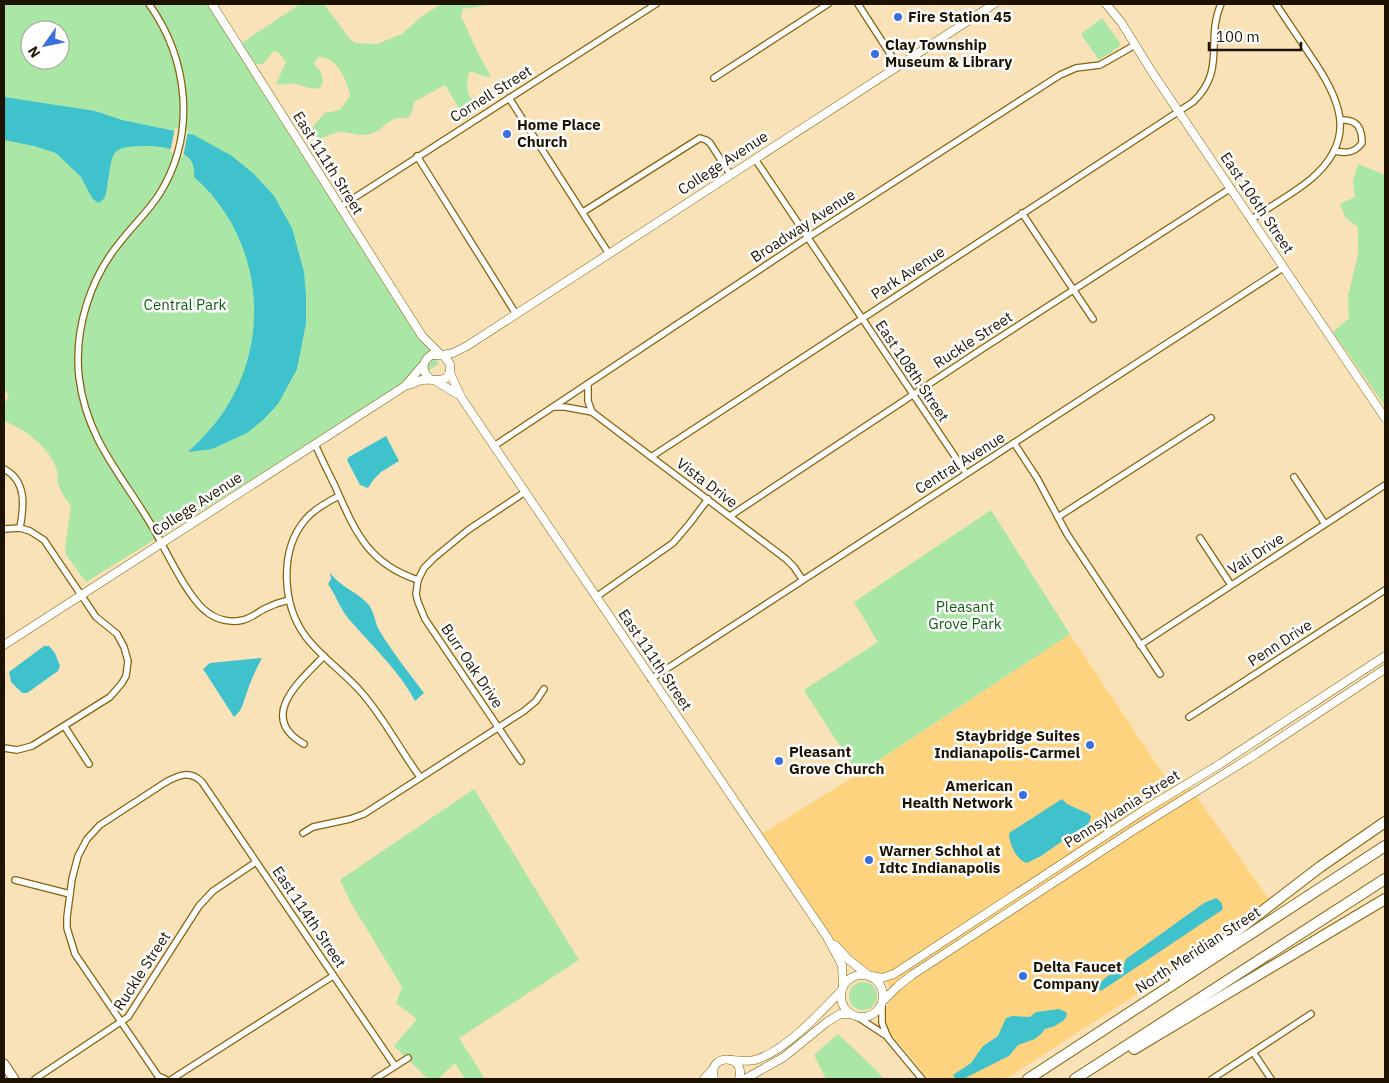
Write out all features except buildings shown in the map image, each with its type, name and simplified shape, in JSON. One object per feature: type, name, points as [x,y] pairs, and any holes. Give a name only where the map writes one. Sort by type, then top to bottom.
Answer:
[{"type":"highway","points":[[1080,1045],[1162,983],[1226,939],[1320,867],[1385,822]]},
{"type":"highway","name":"North Meridian Street","points":[[1028,1079],[1385,846]]},
{"type":"highway","points":[[1077,1079],[1385,879]]},
{"type":"highway","points":[[1077,1079],[1142,1045],[1385,898]]},
{"type":"main road","name":"East 111th Street","points":[[212,4],[422,336],[441,354]]},
{"type":"main road","name":"East 106th Street","points":[[1106,4],[1121,22],[1178,111],[1385,418]]},
{"type":"main road","name":"College Avenue","points":[[441,354],[453,353],[467,346],[991,5]]},
{"type":"main road","name":"East 111th Street","points":[[422,336],[426,352],[424,363]]},
{"type":"main road","name":"College Avenue","points":[[450,370],[467,346]]},
{"type":"main road","points":[[441,354],[449,360],[450,370],[444,379],[434,381],[425,374],[424,363],[431,355],[441,354]]},
{"type":"main road","name":"College Avenue","points":[[405,386],[424,363]]},
{"type":"main road","name":"East 111th Street","points":[[450,370],[461,397],[827,937],[842,965],[842,989]]},
{"type":"main road","name":"College Avenue","points":[[4,645],[405,386],[418,381],[434,381]]},
{"type":"main road","name":"East 111th Street","points":[[434,381],[461,397]]},
{"type":"main road","name":"Pennsylvania Street","points":[[870,976],[888,976],[898,971],[1385,656]]},
{"type":"main road","name":"Pennsylvania Street","points":[[882,1003],[912,975],[1385,669]]},
{"type":"main road","name":"East 111th Street","points":[[827,937],[848,960],[870,976]]},
{"type":"main road","points":[[704,1079],[720,1061],[751,1061],[768,1054],[805,1027],[842,989],[848,980],[854,976],[861,974],[870,976],[882,986],[882,1003],[874,1014],[868,1016],[840,1014],[827,1022],[784,1057],[744,1079]]},
{"type":"main road","points":[[842,989],[842,1004],[853,1015]]},
{"type":"main road","points":[[731,1060],[740,1069],[739,1079]]},
{"type":"main road","points":[[4,1064],[14,1079]]},
{"type":"main road","points":[[714,1069],[714,1079]]},
{"type":"street","points":[[149,4],[167,33],[177,59],[182,84],[183,118],[179,146],[171,170],[153,203],[121,240],[102,270],[86,306],[81,328],[79,352],[83,399],[95,436],[105,455],[162,544],[170,560],[207,613],[233,622],[244,620],[277,603],[289,600]]},
{"type":"street","name":"Cornell Street","points":[[340,207],[656,4]]},
{"type":"street","points":[[714,78],[828,4]]},
{"type":"street","points":[[858,4],[898,66]]},
{"type":"street","name":"Park Avenue","points":[[651,457],[1189,105],[1204,92],[1210,80],[1213,68],[1217,16],[1221,4]]},
{"type":"street","points":[[1251,220],[1311,179],[1326,163],[1334,151],[1341,120],[1331,87],[1276,4]]},
{"type":"street","name":"Broadway Avenue","points":[[494,446],[808,238],[1060,75],[1076,68],[1100,65],[1135,44]]},
{"type":"street","points":[[509,98],[609,254]]},
{"type":"street","points":[[1334,151],[1344,153],[1354,151],[1362,143],[1362,132],[1359,127],[1352,122],[1341,120]]},
{"type":"street","points":[[583,212],[700,138],[710,143],[730,174]]},
{"type":"street","points":[[417,156],[516,314]]},
{"type":"street","name":"East 108th Street","points":[[755,159],[966,473]]},
{"type":"street","name":"Ruckle Street","points":[[730,516],[913,394],[1230,188]]},
{"type":"street","points":[[1022,213],[1093,319]]},
{"type":"street","name":"Central Avenue","points":[[651,679],[802,579],[1283,268]]},
{"type":"street","points":[[588,384],[588,401],[592,412]]},
{"type":"street","name":"Vista Drive","points":[[553,407],[565,407],[592,412],[790,562],[802,579]]},
{"type":"street","points":[[1058,517],[1211,418]]},
{"type":"street","points":[[1014,443],[1037,478],[1058,517],[1160,674]]},
{"type":"street","points":[[315,444],[354,530],[367,548],[382,562],[401,574],[418,580],[424,568],[434,558],[486,517],[525,492]]},
{"type":"street","points":[[4,469],[17,481],[23,496],[24,508],[20,528]]},
{"type":"street","points":[[1294,477],[1325,524]]},
{"type":"street","name":"Vali Drive","points":[[1140,644],[1385,486]]},
{"type":"street","points":[[339,496],[310,514],[296,534],[288,557],[287,587],[289,600],[296,621],[302,631],[368,700],[420,777]]},
{"type":"street","points":[[596,596],[673,543],[708,499]]},
{"type":"street","points":[[4,529],[20,528],[38,535],[48,545],[80,596],[96,617],[117,634],[127,654],[127,672],[115,693],[65,727],[32,746],[17,750],[4,748]]},
{"type":"street","points":[[1200,538],[1231,585]]},
{"type":"street","name":"Burr Oak Drive","points":[[418,580],[416,594],[421,611],[521,761]]},
{"type":"street","name":"Penn Drive","points":[[1189,717],[1385,590]]},
{"type":"street","points":[[304,744],[287,729],[283,718],[284,708],[292,690],[324,656]]},
{"type":"street","points":[[303,833],[313,827],[355,818],[383,802],[531,706],[544,689]]},
{"type":"street","points":[[65,727],[89,764]]},
{"type":"street","name":"East 114th Street","points":[[70,894],[78,856],[93,831],[177,776],[193,775],[202,782],[395,1066]]},
{"type":"street","name":"Ruckle Street","points":[[35,1079],[128,1017],[199,906],[213,891],[256,862]]},
{"type":"street","points":[[15,880],[70,894],[66,928],[77,957],[158,1076],[165,1079]]},
{"type":"street","points":[[172,1079],[333,976]]},
{"type":"street","points":[[882,1003],[882,1023],[888,1038]]},
{"type":"street","points":[[1212,1079],[1311,1014]]},
{"type":"street","points":[[853,1015],[888,1038],[922,1079]]},
{"type":"street","points":[[1253,1052],[1271,1079]]},
{"type":"street","points":[[375,1079],[408,1058]]},
{"type":"shaded area","points":[[1070,634],[1172,787],[1185,780],[1269,899],[1159,980],[1006,1079],[927,1079],[916,1063],[889,1032],[884,1016],[888,1004],[894,996],[883,974],[861,966],[834,941],[761,834],[855,776]]},
{"type":"green space","name":"Central Park","points":[[4,4],[208,4],[439,364],[86,582],[66,555],[65,549],[71,506],[60,489],[54,462],[49,454],[28,434],[4,421],[4,405],[9,396],[4,388]]},
{"type":"green space","points":[[300,4],[324,4],[349,38],[355,43],[377,44],[402,34],[421,17],[441,4],[496,4],[463,9],[461,16],[491,77],[470,71],[467,83],[468,92],[478,110],[466,120],[445,85],[414,102],[412,112],[408,118],[395,119],[376,132],[363,135],[339,132],[320,139],[313,137],[313,126],[325,113],[340,110],[350,96],[346,82],[337,66],[329,59],[318,57],[314,64],[321,72],[323,82],[320,88],[293,84],[276,84],[286,62],[278,52],[274,51],[263,64],[256,64],[240,44]]},
{"type":"green space","points":[[1102,18],[1120,43],[1119,47],[1099,60],[1081,34]]},
{"type":"green space","points":[[1358,164],[1385,175],[1385,406],[1333,332],[1349,318],[1348,296],[1358,255],[1358,227],[1346,218],[1340,204],[1355,197],[1353,181]]},
{"type":"green space","name":"Pleasant Grove Park","points":[[991,510],[1070,634],[858,774],[804,690],[878,642],[854,602]]},
{"type":"green space","points":[[474,789],[579,960],[459,1038],[485,1079],[465,1079],[455,1063],[438,1079],[428,1079],[394,1046],[417,1019],[396,1003],[402,987],[351,903],[340,880]]},
{"type":"green space","points":[[863,982],[873,986],[877,996],[873,1006],[863,1010],[853,1006],[849,996],[853,986]]},
{"type":"green space","points":[[838,1034],[884,1079],[826,1079],[814,1055]]},
{"type":"water","points":[[4,97],[95,111],[122,120],[194,135],[232,156],[254,174],[274,196],[292,228],[304,272],[306,323],[297,369],[278,404],[247,433],[212,449],[188,452],[220,417],[243,375],[251,345],[254,314],[252,283],[245,253],[233,225],[216,200],[194,177],[194,167],[191,161],[179,152],[161,147],[133,146],[118,150],[112,160],[105,197],[98,203],[92,198],[81,177],[56,153],[4,140]]},
{"type":"water","points":[[386,436],[399,461],[381,472],[368,488],[360,485],[347,460],[349,457]]},
{"type":"water","points":[[330,573],[369,605],[384,638],[424,693],[415,701],[401,678],[345,614],[328,584],[331,579]]},
{"type":"water","points":[[44,646],[49,646],[55,653],[60,666],[58,671],[27,693],[22,693],[11,682],[9,672]]},
{"type":"water","points":[[262,658],[241,709],[234,717],[203,669],[210,663]]},
{"type":"water","points":[[1062,799],[1067,804],[1089,814],[1091,817],[1086,831],[1077,831],[1041,856],[1027,863],[1023,861],[1014,851],[1009,833]]},
{"type":"water","points":[[1216,898],[1221,902],[1222,910],[1101,991],[1098,988],[1100,983],[1124,964],[1126,959],[1204,903]]},
{"type":"water","points":[[1059,1009],[1066,1012],[1067,1016],[1064,1020],[1055,1026],[1045,1029],[1035,1039],[1018,1045],[1009,1056],[963,1079],[956,1079],[953,1075],[971,1063],[983,1046],[998,1036],[1006,1018],[1012,1016],[1030,1017],[1036,1012]]},
{"type":"pier","points":[[175,128],[188,131],[183,157],[170,152]]},
{"type":"place","name":"Fire Station 45","points":[[898,17]]},
{"type":"place","name":"Clay Township Museum & Library","points":[[875,54]]},
{"type":"place","name":"Home Place Church","points":[[507,134]]},
{"type":"place","name":"Staybridge Suites Indianapolis-Carmel","points":[[1090,745]]},
{"type":"place","name":"Pleasant Grove Church","points":[[779,761]]},
{"type":"place","name":"American Health Network","points":[[1023,795]]},
{"type":"place","name":"Warner Schhol at Idtc Indianapolis","points":[[869,860]]},
{"type":"place","name":"Delta Faucet Company","points":[[1023,976]]}]
